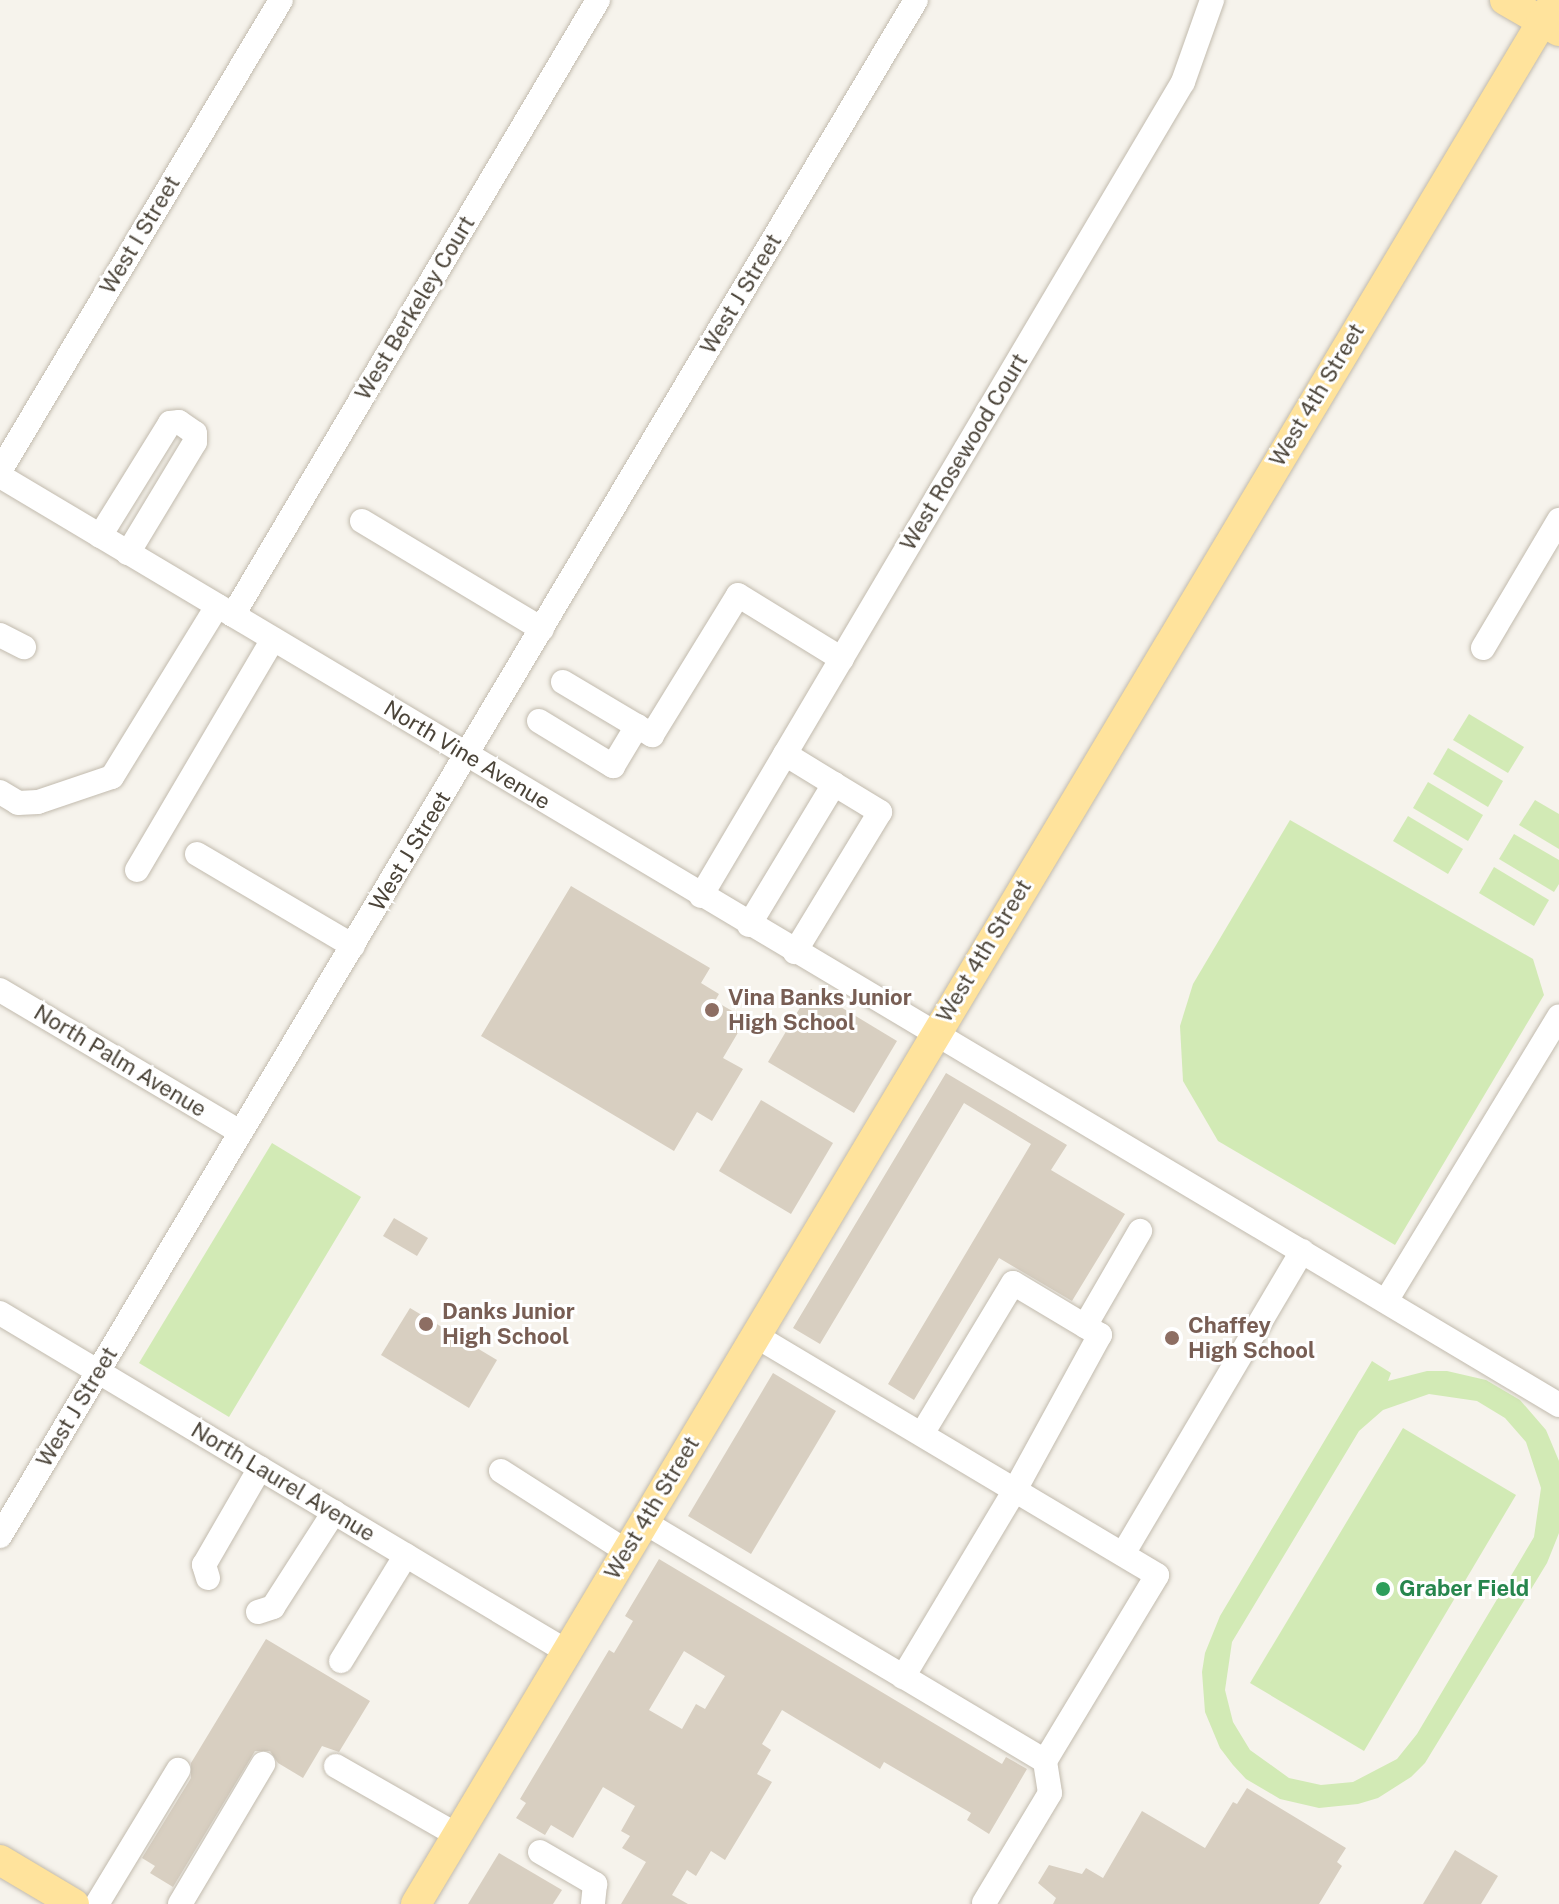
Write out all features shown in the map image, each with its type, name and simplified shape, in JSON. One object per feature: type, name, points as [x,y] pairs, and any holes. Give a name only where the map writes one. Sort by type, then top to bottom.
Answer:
[{"type":"main road","points":[[1505,0],[1552,17]]},
{"type":"main road","name":"West 4th Street","points":[[416,1904],[935,1034],[1552,17]]},
{"type":"main road","points":[[0,1860],[74,1904]]},
{"type":"street","name":"West I Street","points":[[0,474],[281,0]]},
{"type":"street","name":"West Berkeley Court","points":[[0,792],[18,803],[38,802],[112,777],[225,610],[598,0]]},
{"type":"street","name":"West J Street","points":[[0,1536],[916,0]]},
{"type":"street","name":"West Rosewood Court","points":[[701,896],[1183,82],[1212,0]]},
{"type":"street","points":[[100,536],[170,423],[179,422],[195,433],[195,442],[128,553]]},
{"type":"street","name":"North Vine Avenue","points":[[0,474],[749,925],[1559,1405]]},
{"type":"street","points":[[1483,648],[1559,520]]},
{"type":"street","points":[[362,521],[542,629]]},
{"type":"street","points":[[563,682],[652,735],[738,595],[842,659]]},
{"type":"street","points":[[0,635],[24,647]]},
{"type":"street","points":[[137,870],[273,639]]},
{"type":"street","points":[[539,721],[613,766],[637,726]]},
{"type":"street","points":[[785,754],[880,812],[795,952]]},
{"type":"street","points":[[749,925],[834,784]]},
{"type":"street","points":[[197,854],[353,946]]},
{"type":"street","name":"North Palm Avenue","points":[[0,990],[240,1132]]},
{"type":"street","points":[[1386,1301],[1559,1017]]},
{"type":"street","points":[[1085,1326],[1140,1231]]},
{"type":"street","points":[[1123,1554],[1302,1251]]},
{"type":"street","points":[[903,1677],[1015,1490],[1100,1335],[1013,1283],[922,1434]]},
{"type":"street","name":"North Laurel Avenue","points":[[0,1313],[566,1651]]},
{"type":"street","points":[[755,1335],[1157,1575],[1045,1761],[1050,1793],[985,1904]]},
{"type":"street","points":[[208,1578],[204,1565],[260,1468]]},
{"type":"street","points":[[501,1471],[626,1551]]},
{"type":"street","points":[[258,1612],[273,1607],[334,1512]]},
{"type":"street","points":[[644,1522],[1045,1761]]},
{"type":"street","points":[[341,1661],[406,1555]]},
{"type":"street","points":[[180,1904],[263,1764]]},
{"type":"street","points":[[336,1766],[457,1835]]},
{"type":"street","points":[[97,1904],[178,1770]]},
{"type":"street","points":[[540,1852],[595,1884],[593,1904]]},
{"type":"green space","points":[[1469,714],[1524,747],[1508,773],[1453,740]]},
{"type":"green space","points":[[1448,748],[1503,781],[1488,807],[1433,774]]},
{"type":"green space","points":[[1428,782],[1483,815],[1468,841],[1413,808]]},
{"type":"green space","points":[[1535,800],[1559,814],[1559,849],[1519,825]]},
{"type":"green space","points":[[1408,816],[1463,849],[1448,874],[1393,841]]},
{"type":"green space","points":[[1290,820],[1533,959],[1544,995],[1395,1245],[1218,1141],[1183,1081],[1180,1026],[1193,984]]},
{"type":"green space","points":[[1514,834],[1559,860],[1559,884],[1554,892],[1499,859]]},
{"type":"green space","points":[[1494,867],[1549,900],[1534,926],[1479,893]]},
{"type":"green space","points":[[272,1143],[361,1197],[229,1417],[139,1363]]},
{"type":"green space","points":[[1372,1361],[1391,1373],[1388,1381],[1427,1371],[1447,1371],[1486,1380],[1520,1400],[1546,1430],[1559,1461],[1559,1533],[1547,1563],[1425,1763],[1411,1777],[1378,1798],[1358,1804],[1319,1808],[1280,1799],[1246,1779],[1233,1765],[1220,1748],[1205,1712],[1202,1672],[1205,1653],[1220,1616]],"holes":[[[1429,1394],[1477,1401],[1505,1418],[1526,1442],[1541,1488],[1534,1537],[1417,1734],[1397,1759],[1353,1782],[1321,1785],[1289,1778],[1250,1750],[1233,1722],[1225,1690],[1232,1642],[1359,1431],[1383,1410]]]},
{"type":"green space","name":"Graber Field","points":[[1403,1428],[1516,1495],[1364,1751],[1250,1683]]},
{"type":"building","points":[[571,886],[710,968],[701,983],[719,994],[715,1001],[746,1019],[723,1058],[743,1069],[712,1121],[697,1112],[674,1151],[481,1036]]},
{"type":"building","points":[[811,989],[897,1041],[854,1113],[768,1062]]},
{"type":"building","points":[[946,1073],[1067,1145],[1051,1170],[1125,1214],[1072,1301],[999,1258],[914,1400],[888,1384],[1031,1144],[964,1103],[820,1344],[793,1328]]},
{"type":"building","points":[[761,1100],[833,1143],[791,1214],[719,1171]]},
{"type":"building","points":[[394,1218],[428,1238],[417,1256],[383,1236]]},
{"type":"building","points":[[410,1308],[497,1360],[469,1408],[381,1355]]},
{"type":"building","points":[[773,1373],[836,1411],[751,1554],[688,1516]]},
{"type":"building","points":[[659,1559],[1002,1764],[1006,1757],[1027,1769],[989,1834],[967,1820],[971,1813],[884,1762],[880,1769],[782,1710],[762,1744],[771,1750],[757,1774],[772,1782],[725,1860],[711,1851],[696,1876],[687,1870],[672,1895],[688,1904],[621,1904],[646,1862],[622,1848],[630,1836],[621,1831],[635,1806],[603,1787],[573,1838],[551,1825],[545,1835],[516,1818],[526,1803],[520,1799],[609,1650],[614,1653],[633,1621],[625,1616]],"holes":[[[684,1651],[725,1676],[705,1709],[696,1704],[682,1729],[649,1710]]]},
{"type":"building","points":[[266,1639],[370,1701],[339,1752],[322,1746],[303,1778],[278,1763],[270,1751],[255,1751],[173,1887],[150,1873],[155,1866],[142,1858],[191,1778],[191,1763]]},
{"type":"building","points":[[1247,1788],[1346,1848],[1337,1862],[1342,1866],[1319,1904],[1053,1904],[1056,1898],[1038,1883],[1049,1865],[1082,1874],[1086,1868],[1103,1878],[1142,1811],[1205,1848],[1233,1802],[1237,1804]]},
{"type":"building","points":[[1455,1850],[1498,1876],[1481,1904],[1423,1904]]},
{"type":"building","points":[[499,1853],[562,1890],[553,1904],[468,1904]]},
{"type":"place","name":"Vina Banks Junior High School","points":[[712,1010]]},
{"type":"place","name":"Danks Junior High School","points":[[426,1324]]},
{"type":"place","name":"Chaffey High School","points":[[1172,1338]]},
{"type":"place","name":"Graber Field","points":[[1383,1589]]}]
